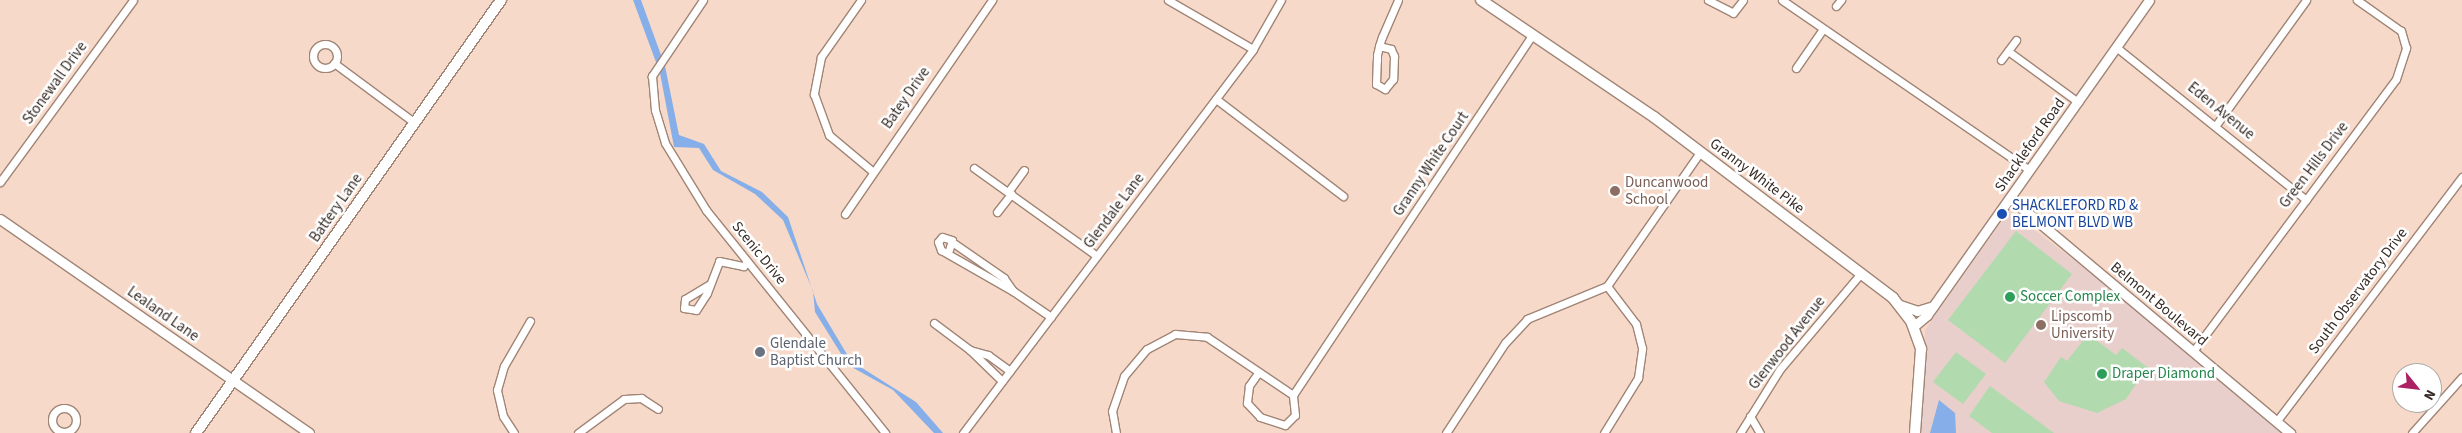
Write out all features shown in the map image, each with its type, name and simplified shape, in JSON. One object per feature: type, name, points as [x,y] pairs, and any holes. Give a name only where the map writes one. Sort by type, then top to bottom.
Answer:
[{"type":"main road","name":"Battery Lane","points":[[196,433],[502,0]]},
{"type":"main road","name":"Granny White Pike","points":[[1481,0],[1533,34],[1700,152],[1861,273],[1900,305],[1914,326],[1922,358],[1915,433]]},
{"type":"street","name":"Stonewall Drive","points":[[0,182],[133,0]]},
{"type":"street","name":"Scenic Drive","points":[[703,0],[655,69],[655,110],[671,156],[748,262],[810,336],[858,406],[885,433]]},
{"type":"street","points":[[861,0],[824,51],[814,94],[829,135],[872,171]]},
{"type":"street","name":"Batey Drive","points":[[845,214],[872,171],[992,0]]},
{"type":"street","points":[[1168,0],[1253,49]]},
{"type":"street","name":"Glendale Lane","points":[[962,433],[1253,49],[1281,0]]},
{"type":"street","points":[[1380,46],[1391,49],[1394,56],[1393,79],[1385,89],[1376,79],[1380,46],[1398,0]]},
{"type":"street","points":[[1708,0],[1733,12],[1743,0]]},
{"type":"street","name":"Shackleford Road","points":[[1914,326],[1934,306],[2149,0]]},
{"type":"street","points":[[2216,125],[2306,0]]},
{"type":"street","name":"Green Hills Drive","points":[[2194,350],[2306,200],[2402,64],[2406,48],[2401,31],[2357,0]]},
{"type":"street","points":[[1785,2],[2029,170]]},
{"type":"street","points":[[1796,68],[1823,29]]},
{"type":"street","name":"Granny White Court","points":[[1293,395],[1533,34]]},
{"type":"street","points":[[2001,60],[2016,40]]},
{"type":"street","name":"Eden Avenue","points":[[2116,47],[2216,125],[2306,200]]},
{"type":"street","points":[[2008,51],[2078,102]]},
{"type":"street","points":[[334,63],[415,123]]},
{"type":"street","points":[[1216,99],[1343,196]]},
{"type":"street","points":[[1446,433],[1505,343],[1527,319],[1608,286],[1700,152]]},
{"type":"street","points":[[974,168],[1097,256]]},
{"type":"street","points":[[997,212],[1024,170]]},
{"type":"street","name":"South Observatory Drive","points":[[2276,422],[2462,177]]},
{"type":"street","name":"Belmont Boulevard","points":[[2010,198],[2194,350],[2290,433]]},
{"type":"street","name":"Lealand Lane","points":[[0,219],[309,433]]},
{"type":"street","points":[[1014,291],[983,263],[946,236],[939,240],[941,250],[949,250],[977,271],[1014,291],[1051,316]]},
{"type":"street","points":[[949,250],[952,242]]},
{"type":"street","points":[[710,284],[720,260],[743,266],[748,262]]},
{"type":"street","points":[[977,271],[983,263]]},
{"type":"street","name":"Glenwood Avenue","points":[[1740,433],[1780,369],[1861,273]]},
{"type":"street","points":[[1604,433],[1634,388],[1642,354],[1636,324],[1608,286]]},
{"type":"street","points":[[1900,305],[1917,310],[1934,306]]},
{"type":"street","points":[[514,433],[503,416],[497,390],[504,366],[530,320]]},
{"type":"street","points":[[934,322],[970,350],[1002,381]]},
{"type":"street","points":[[1116,433],[1115,395],[1137,360],[1161,338],[1207,337],[1293,395],[1295,415],[1285,425],[1260,417],[1247,403],[1249,386],[1258,373]]},
{"type":"street","points":[[970,350],[988,355],[1010,371]]},
{"type":"street","points":[[2412,433],[2462,377]]},
{"type":"street","points":[[578,433],[624,399],[641,398],[658,409]]},
{"type":"street","points":[[1750,416],[1760,433]]},
{"type":"street","points":[[74,428],[82,433]]},
{"type":"shaded area","name":"Lipscomb University","points":[[2009,211],[2097,277],[2284,433],[1921,433],[1925,330]]},
{"type":"green space","name":"Soccer Complex","points":[[2016,231],[2072,274],[2005,363],[1948,320]]},
{"type":"green space","name":"Draper Diamond","points":[[2092,337],[2116,355],[2122,348],[2155,373],[2149,380],[2142,375],[2126,399],[2097,413],[2059,401],[2044,382],[2061,357],[2067,361],[2085,338]]},
{"type":"green space","points":[[1956,352],[1986,374],[1963,404],[1933,382]]},
{"type":"green space","points":[[1990,386],[2054,433],[1992,433],[1969,416]]},
{"type":"water","points":[[633,0],[641,0],[665,66],[679,135],[704,144],[721,171],[762,192],[788,217],[811,287],[783,220],[755,194],[713,170],[699,148],[674,147],[660,73]]},
{"type":"water","points":[[813,292],[817,304],[851,361],[916,402],[943,433],[934,433],[893,390],[848,365],[815,312]]},
{"type":"water","points":[[1939,400],[1955,413],[1956,433],[1930,433]]},
{"type":"place","name":"Duncanwood School","points":[[1615,191]]},
{"type":"place","name":"SHACKLEFORD RD & BELMONT BLVD WB","points":[[2002,214]]},
{"type":"place","name":"Soccer Complex","points":[[2010,297]]},
{"type":"place","name":"Lipscomb University","points":[[2041,325]]},
{"type":"place","name":"Glendale Baptist Church","points":[[760,352]]},
{"type":"place","name":"Draper Diamond","points":[[2102,374]]}]
